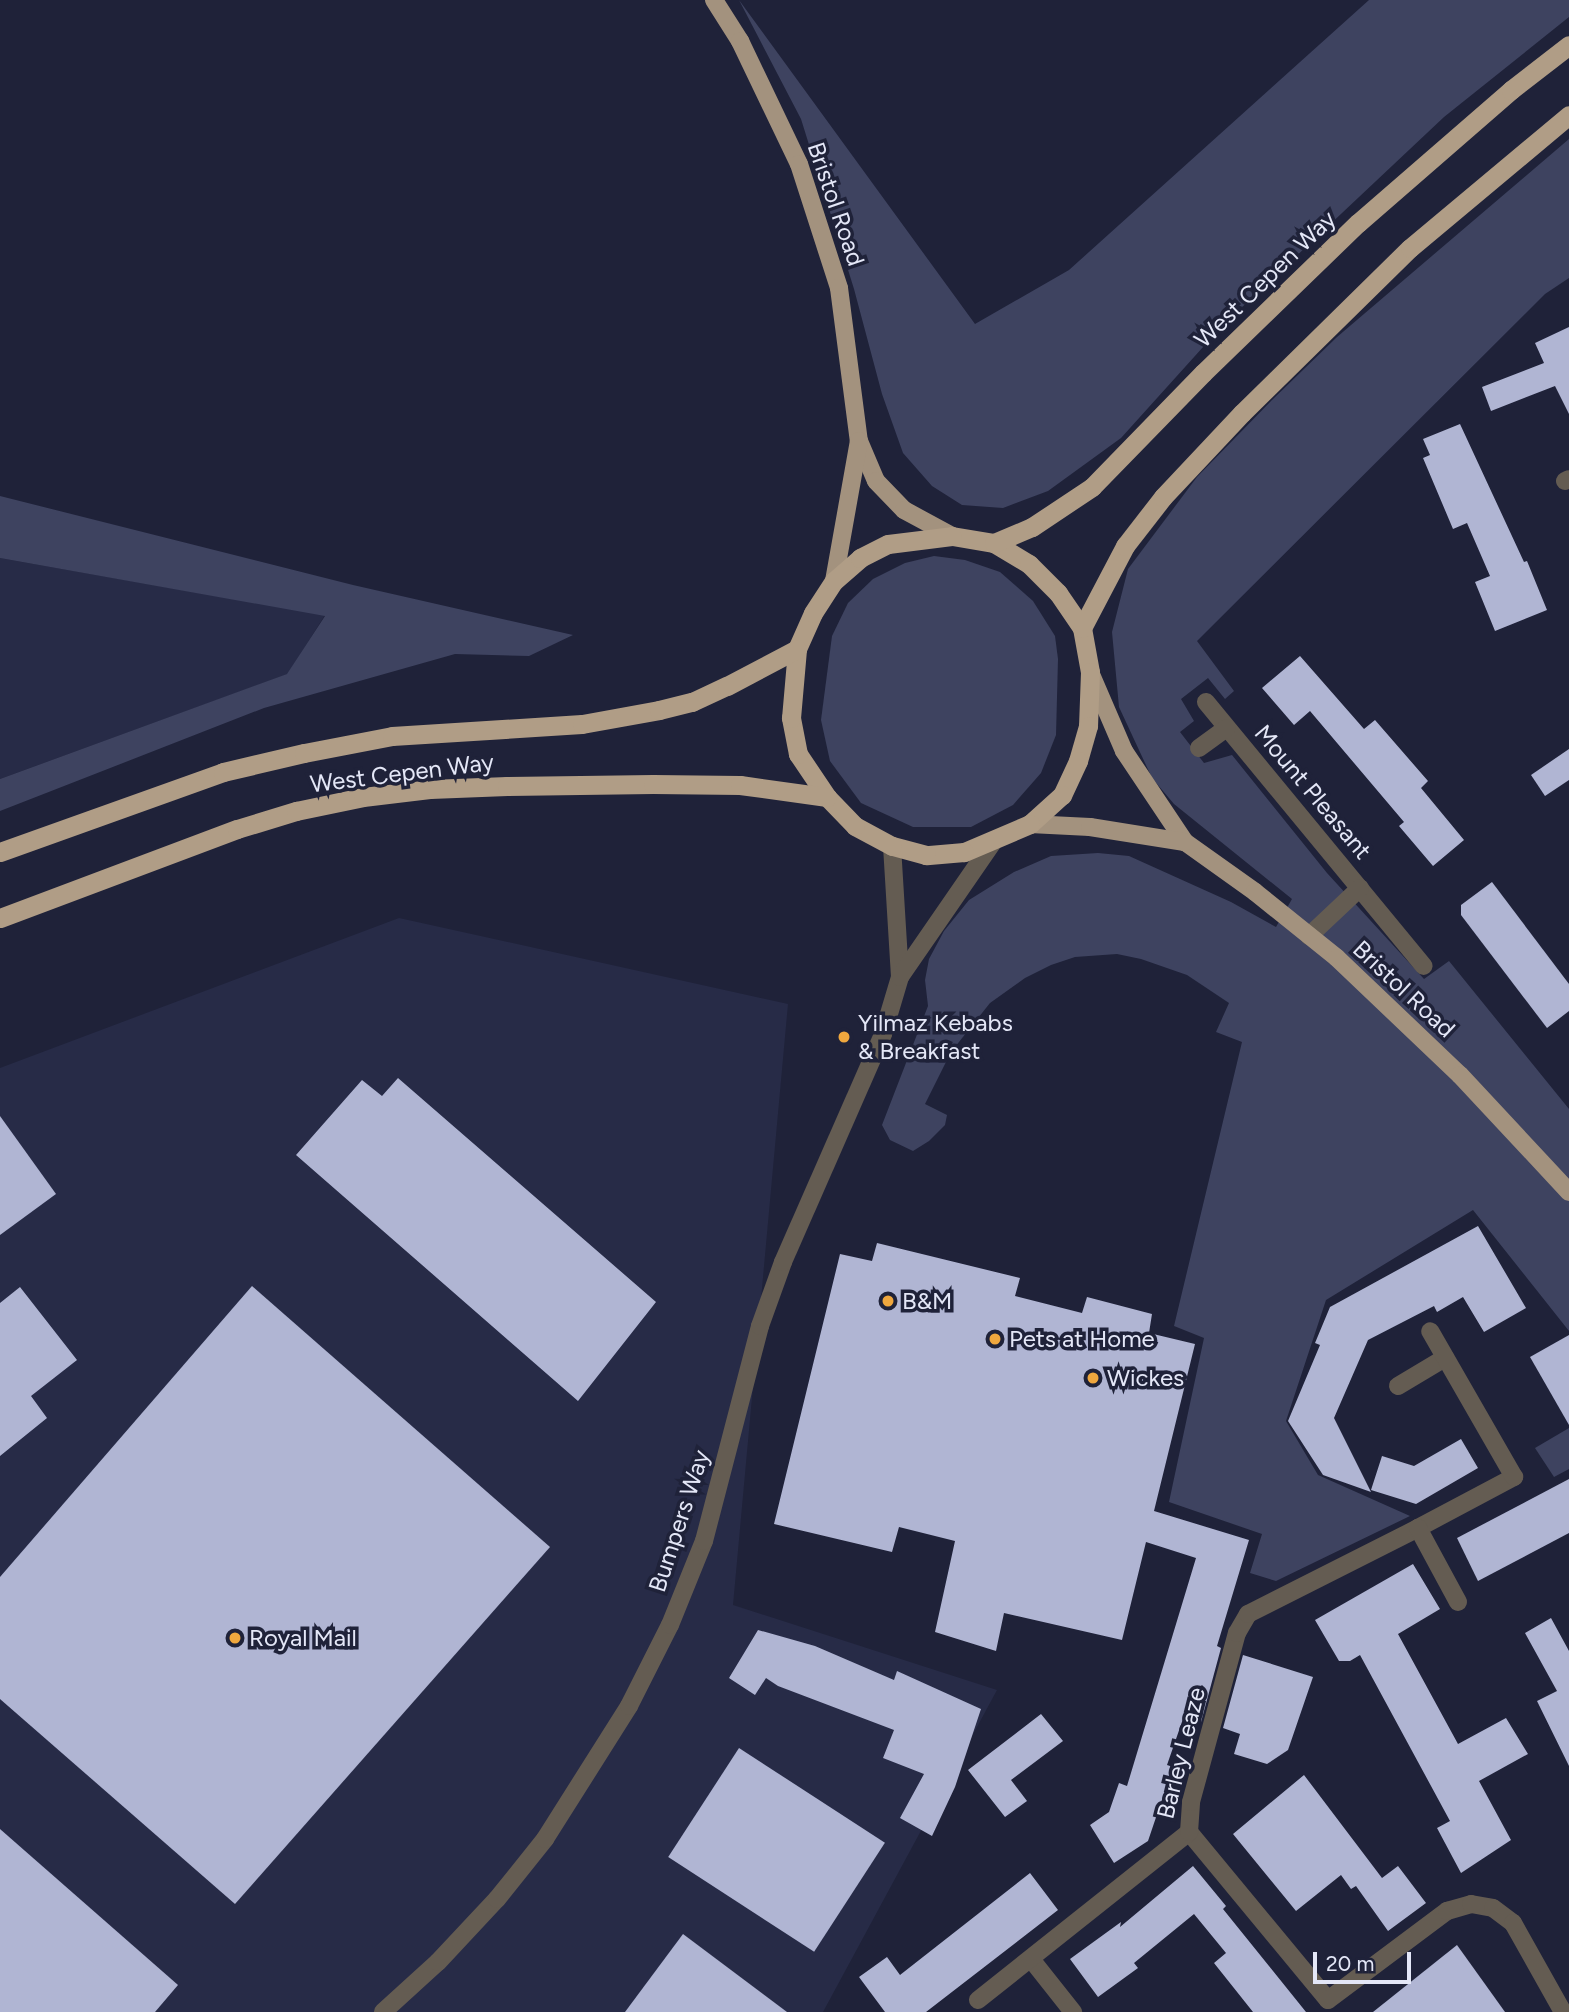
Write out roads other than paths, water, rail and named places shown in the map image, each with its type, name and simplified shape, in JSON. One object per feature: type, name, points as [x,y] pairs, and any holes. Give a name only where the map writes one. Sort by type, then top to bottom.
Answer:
[{"type":"highway","name":"West Cepen Way","points":[[994,543],[1032,527],[1092,487],[1203,373],[1358,223],[1511,90],[1569,45]]},
{"type":"highway","points":[[1082,628],[1125,546],[1163,497],[1242,412],[1410,248],[1569,114]]},
{"type":"highway","points":[[952,536],[994,543],[1029,564],[1048,583],[1082,628],[1090,672],[1088,726],[1078,761],[1062,795],[1030,824],[964,852],[926,855],[892,846],[855,826],[827,797],[797,754],[791,718],[797,649],[813,613],[834,581],[860,558],[888,544],[952,536]]},
{"type":"highway","name":"West Cepen Way","points":[[0,852],[223,772],[304,753],[392,736],[582,723],[692,702],[797,649]]},
{"type":"highway","name":"West Cepen Way","points":[[0,918],[237,829],[296,811],[363,797],[495,786],[653,784],[740,785],[827,797]]},
{"type":"main road","name":"Bristol Road","points":[[714,0],[740,41],[799,164],[839,288],[859,441],[877,481],[904,510],[952,536]]},
{"type":"main road","name":"Bristol Road","points":[[834,581],[859,441]]},
{"type":"main road","name":"Bristol Road","points":[[1090,672],[1124,751],[1185,842],[1346,967],[1460,1075],[1569,1192]]},
{"type":"main road","name":"Bristol Road","points":[[1030,824],[1090,827],[1185,842]]},
{"type":"street","name":"Mount Pleasant","points":[[1206,702],[1424,966]]},
{"type":"street","name":"Mount Pleasant","points":[[1199,748],[1227,728]]},
{"type":"street","name":"Bumpers Way","points":[[383,2012],[438,1962],[497,1899],[545,1839],[629,1706],[670,1625],[704,1541],[769,1300],[883,1034],[900,977],[992,842]]},
{"type":"street","name":"Bumpers Way","points":[[892,846],[900,977]]},
{"type":"street","name":"Mount Pleasant","points":[[1309,936],[1360,888]]},
{"type":"street","name":"Barley Leaze","points":[[978,2000],[1189,1832],[1191,1802],[1237,1633],[1248,1614],[1514,1477],[1430,1331]]},
{"type":"street","points":[[1398,1386],[1445,1358]]},
{"type":"street","points":[[1418,1528],[1458,1602]]},
{"type":"street","points":[[1189,1832],[1328,2000],[1447,1911],[1471,1904],[1493,1908],[1513,1923],[1563,2012]]},
{"type":"street","points":[[1031,1959],[1073,2012]]},
{"type":"place","name":"Yilmaz Kebabs & Breakfast","points":[[844,1037]]},
{"type":"place","name":"B&M","points":[[888,1301]]},
{"type":"place","name":"Pets at Home","points":[[995,1339]]},
{"type":"place","name":"Wickes","points":[[1093,1378]]},
{"type":"place","name":"Royal Mail","points":[[235,1638]]}]
